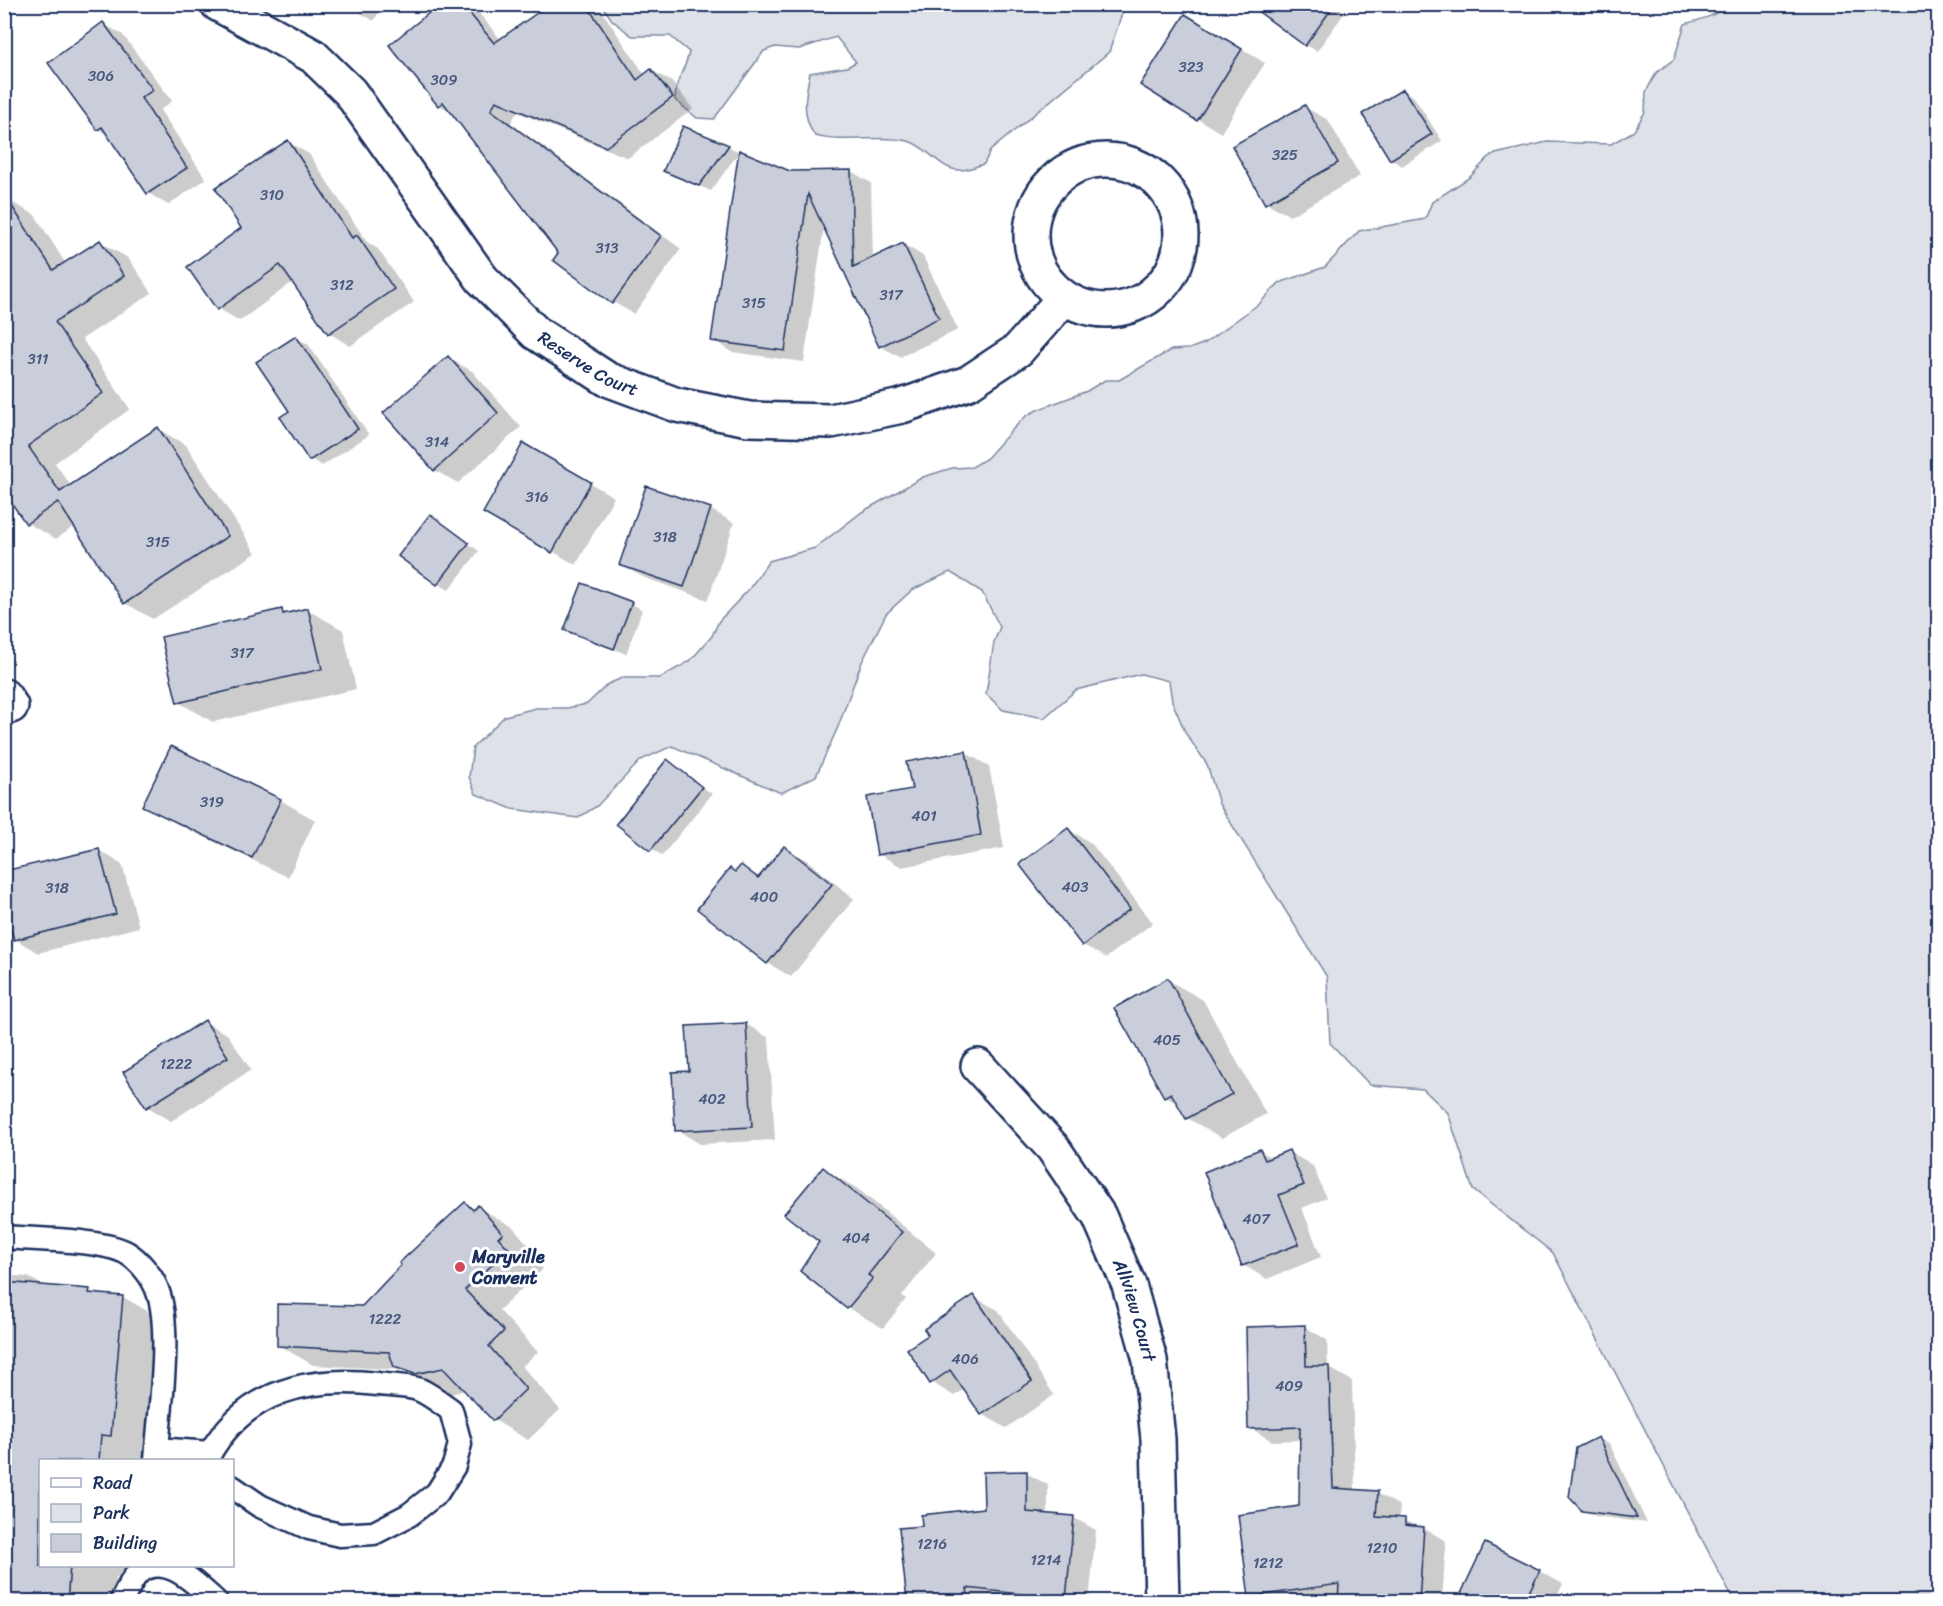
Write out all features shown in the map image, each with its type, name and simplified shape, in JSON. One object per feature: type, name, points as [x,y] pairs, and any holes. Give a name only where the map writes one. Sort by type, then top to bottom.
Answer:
[{"type":"street","name":"Reserve Court","points":[[218,4],[313,56],[350,92],[482,279],[536,333],[607,379],[677,405],[749,419],[831,421],[902,406],[968,383],[1018,350],[1064,298]]},
{"type":"street","points":[[1094,160],[1121,161],[1142,169],[1162,185],[1172,200],[1180,225],[1180,248],[1171,273],[1149,297],[1125,309],[1106,312],[1081,307],[1064,298],[1042,277],[1032,253],[1030,226],[1038,201],[1051,183],[1072,168],[1094,160]]},
{"type":"street","name":"Allview Court","points":[[978,1066],[1053,1148],[1099,1216],[1129,1285],[1150,1360],[1156,1416],[1162,1602]]},
{"type":"lane","points":[[4,1237],[100,1246],[126,1253],[143,1266],[158,1290],[164,1319],[157,1455],[212,1457],[222,1434],[265,1397],[304,1384],[357,1382],[418,1389],[451,1410],[460,1444],[454,1466],[437,1493],[409,1515],[374,1533],[340,1535],[309,1527],[261,1506],[234,1488]]},
{"type":"lane","points":[[121,1602],[138,1574],[149,1567]]},
{"type":"lane","points":[[168,1567],[182,1573],[216,1602]]},
{"type":"green space","points":[[1727,4],[1938,5],[1938,1601],[1734,1601],[1553,1253],[1473,1190],[1448,1113],[1423,1089],[1370,1085],[1330,1043],[1327,977],[1219,804],[1207,764],[1186,734],[1172,701],[1169,681],[1141,674],[1076,690],[1044,718],[1003,710],[986,694],[994,642],[1000,627],[982,592],[950,572],[912,590],[886,614],[861,664],[838,727],[816,776],[781,793],[672,746],[641,760],[597,806],[578,818],[512,809],[476,794],[469,777],[473,747],[505,716],[536,708],[567,708],[587,704],[608,684],[622,678],[660,678],[690,661],[712,636],[719,621],[749,589],[769,561],[815,548],[862,512],[923,477],[952,468],[972,467],[987,458],[1026,416],[1037,410],[1087,391],[1105,380],[1119,380],[1171,350],[1189,349],[1205,343],[1260,303],[1279,283],[1325,267],[1359,231],[1425,219],[1432,202],[1470,177],[1491,155],[1547,142],[1611,144],[1634,131],[1645,112],[1646,92],[1656,73],[1674,59],[1685,24],[1713,15]]},
{"type":"green space","points":[[602,5],[1125,5],[1109,52],[990,151],[984,164],[961,170],[947,167],[922,148],[908,141],[886,138],[839,139],[815,136],[806,113],[810,73],[847,67],[856,62],[836,37],[799,49],[775,47],[764,51],[714,119],[697,118],[675,100],[677,86],[689,52],[670,36],[632,36],[612,20]]},
{"type":"building","points":[[440,4],[462,4],[494,43],[550,4],[586,4],[637,80],[651,69],[673,97],[606,147],[496,101],[491,110],[661,236],[612,304],[553,260],[558,253],[443,102],[438,106],[389,45]]},
{"type":"building","points":[[1248,4],[1335,4],[1305,46]]},
{"type":"building","points":[[1185,14],[1242,49],[1197,121],[1140,85]]},
{"type":"building","points":[[103,22],[153,90],[141,98],[187,168],[147,194],[102,127],[97,130],[48,63]]},
{"type":"building","points":[[1403,89],[1432,134],[1390,160],[1362,114]]},
{"type":"building","points":[[1305,105],[1338,163],[1265,204],[1232,146]]},
{"type":"building","points":[[683,126],[729,145],[699,186],[663,171]]},
{"type":"building","points":[[288,140],[352,238],[357,235],[394,289],[328,334],[280,265],[217,310],[187,267],[241,228],[215,188]]},
{"type":"building","points":[[739,150],[790,171],[851,170],[853,267],[903,243],[939,318],[879,347],[808,194],[785,351],[711,341]]},
{"type":"building","points":[[4,194],[53,270],[100,240],[124,276],[55,322],[103,393],[28,446],[60,492],[158,427],[228,536],[124,604],[58,502],[26,524],[4,492]]},
{"type":"building","points":[[296,336],[358,429],[309,461],[280,417],[289,411],[256,362]]},
{"type":"building","points":[[448,356],[498,413],[434,471],[383,413]]},
{"type":"building","points":[[523,443],[591,482],[552,553],[483,513]]},
{"type":"building","points":[[646,486],[711,508],[684,587],[619,565]]},
{"type":"building","points":[[430,514],[469,543],[437,585],[398,556]]},
{"type":"building","points":[[582,583],[632,602],[614,649],[564,630]]},
{"type":"building","points":[[308,608],[322,669],[177,703],[161,637],[282,609],[283,614]]},
{"type":"building","points":[[171,746],[281,799],[252,858],[142,806]]},
{"type":"building","points":[[966,751],[981,835],[877,855],[867,797],[912,789],[906,762]]},
{"type":"building","points":[[667,759],[702,787],[650,851],[616,824]]},
{"type":"building","points":[[1068,828],[1130,909],[1082,946],[1019,864]]},
{"type":"building","points":[[784,846],[832,884],[767,964],[697,909],[730,868],[735,872],[741,865],[758,878]]},
{"type":"building","points":[[99,849],[116,914],[14,940],[4,905],[4,871]]},
{"type":"building","points":[[1168,978],[1232,1094],[1186,1119],[1171,1093],[1164,1097],[1114,1008]]},
{"type":"building","points":[[205,1020],[228,1057],[146,1108],[123,1072]]},
{"type":"building","points":[[746,1023],[752,1127],[675,1131],[672,1072],[689,1071],[686,1026]]},
{"type":"building","points":[[1260,1149],[1265,1160],[1289,1150],[1304,1185],[1279,1195],[1299,1244],[1242,1266],[1204,1172]]},
{"type":"building","points":[[823,1167],[902,1232],[868,1275],[873,1278],[847,1309],[800,1271],[819,1242],[784,1214]]},
{"type":"building","points":[[465,1202],[473,1210],[478,1205],[503,1234],[498,1237],[509,1249],[465,1290],[504,1331],[489,1346],[526,1389],[493,1421],[443,1368],[415,1374],[394,1367],[389,1352],[277,1346],[277,1304],[362,1306],[401,1265],[399,1263]]},
{"type":"building","points":[[4,1282],[90,1289],[89,1293],[123,1296],[111,1436],[101,1435],[99,1459],[39,1459],[39,1567],[70,1567],[67,1602],[4,1602]]},
{"type":"building","points":[[974,1295],[1032,1381],[981,1415],[950,1370],[930,1384],[907,1349],[928,1335],[924,1329]]},
{"type":"building","points":[[1305,1325],[1306,1366],[1329,1366],[1333,1488],[1378,1491],[1376,1516],[1405,1518],[1405,1525],[1424,1527],[1419,1602],[1338,1602],[1339,1584],[1249,1597],[1238,1515],[1299,1506],[1300,1427],[1248,1429],[1246,1327]]},
{"type":"building","points":[[1598,1437],[1637,1518],[1582,1511],[1569,1497],[1576,1448]]},
{"type":"building","points":[[1027,1471],[1027,1512],[1074,1516],[1066,1599],[967,1588],[969,1602],[907,1602],[899,1528],[922,1526],[921,1515],[984,1508],[983,1472]]},
{"type":"building","points":[[1485,1543],[1540,1570],[1524,1602],[1457,1602]]},
{"type":"place","name":"Maryville Convent","points":[[460,1267]]}]
